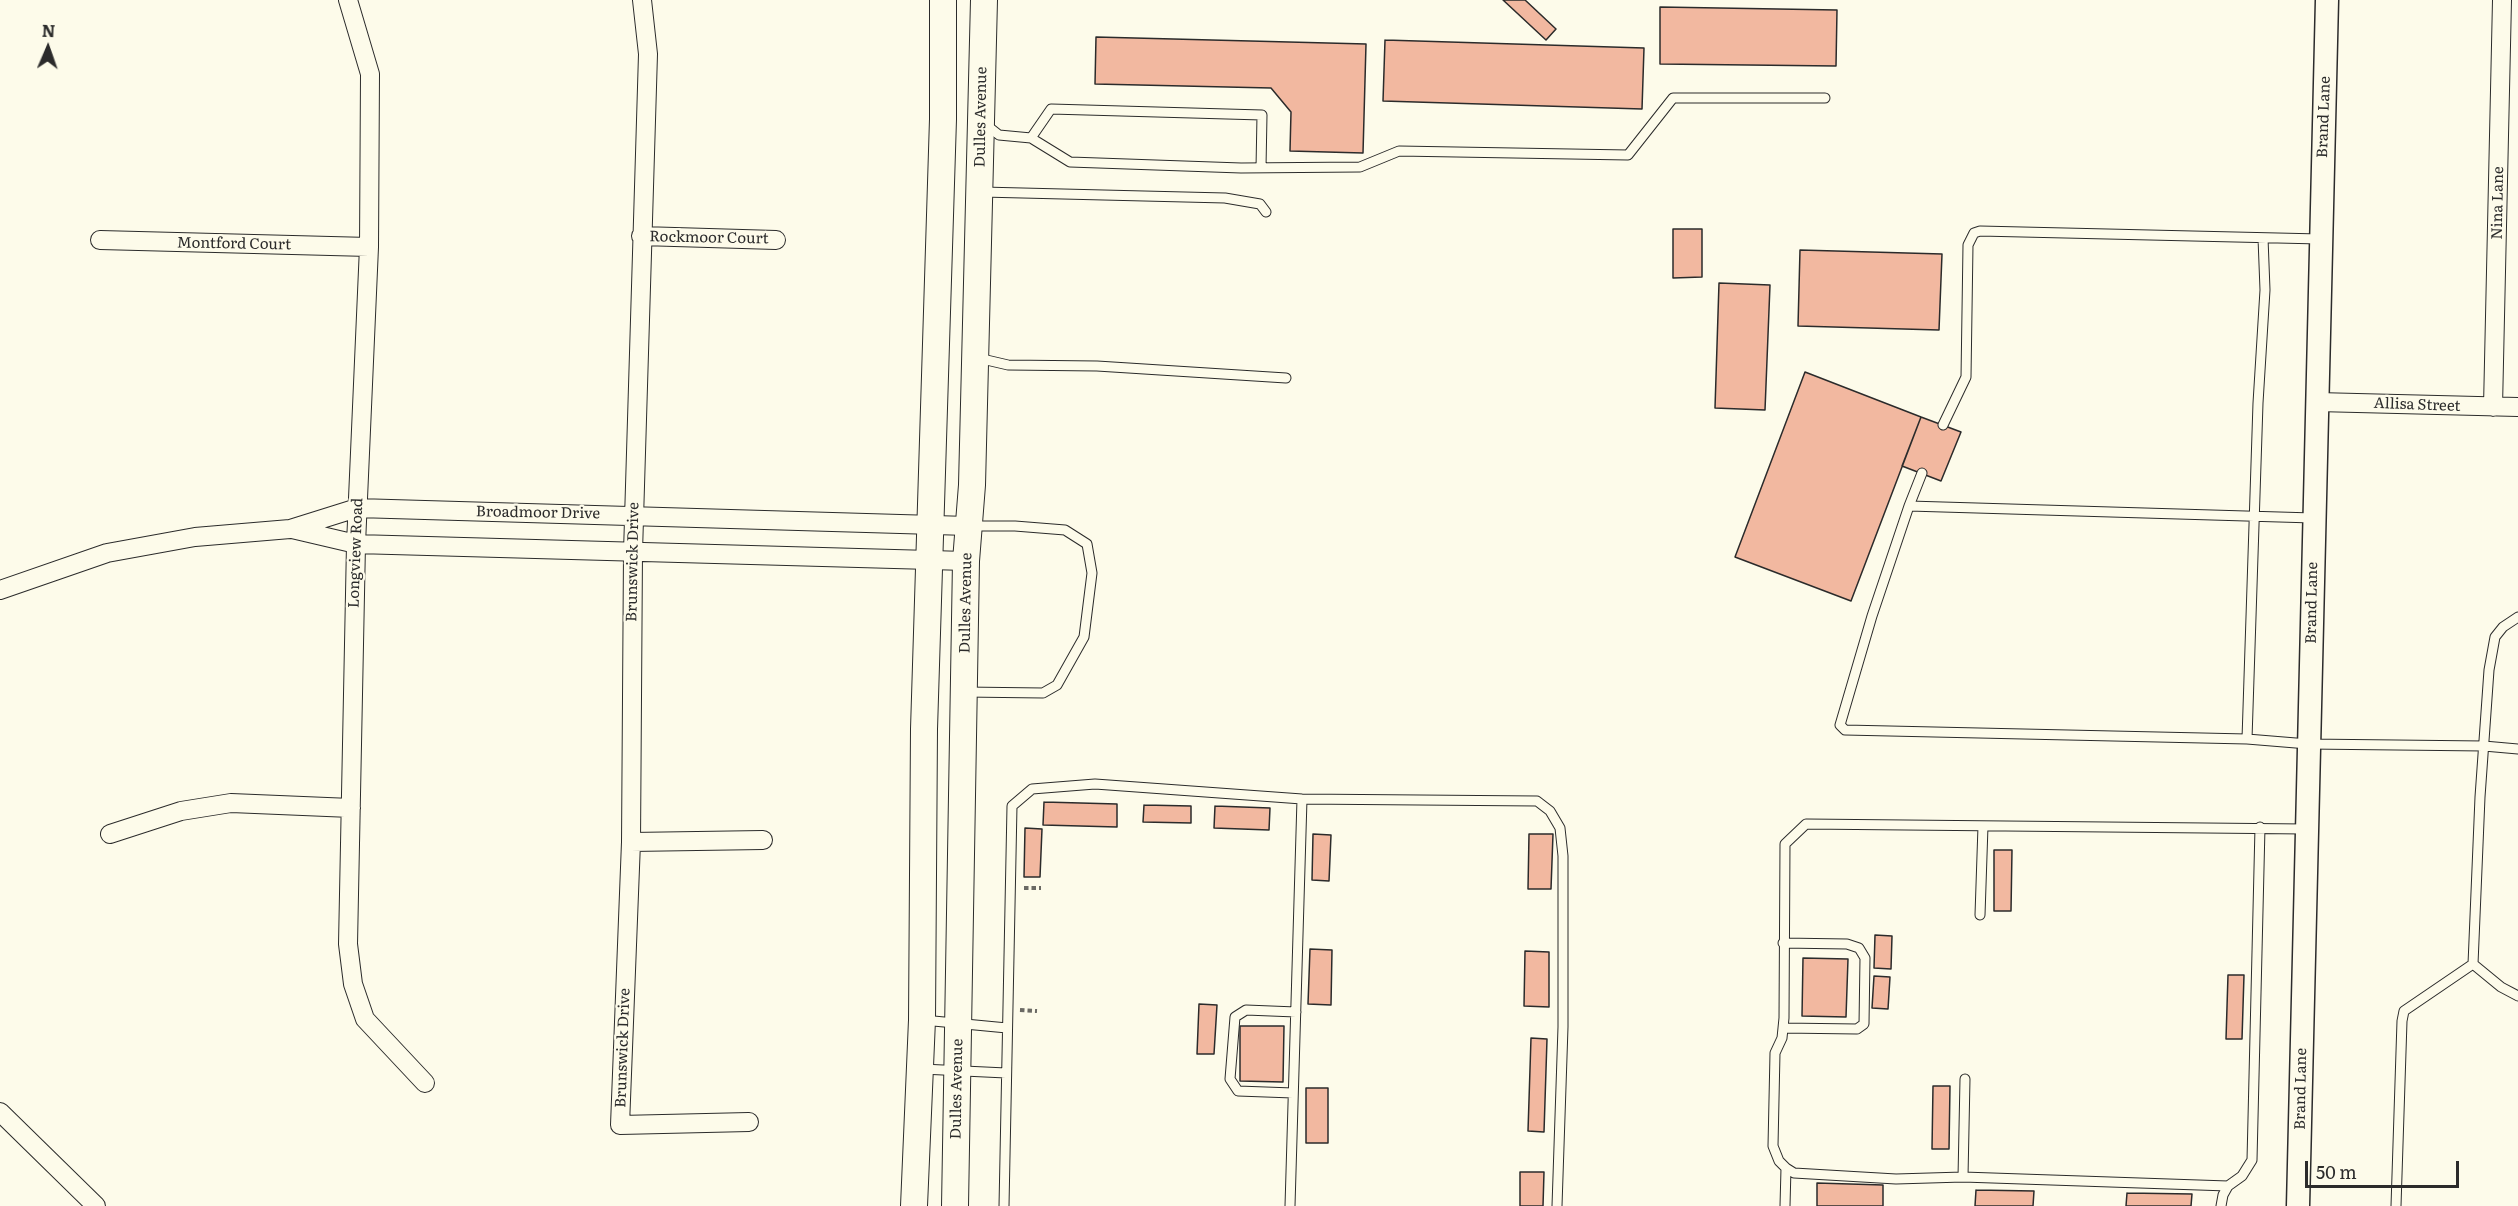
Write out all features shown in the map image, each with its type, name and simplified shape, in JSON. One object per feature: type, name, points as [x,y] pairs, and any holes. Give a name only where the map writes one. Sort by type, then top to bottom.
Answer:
[{"type":"main road","points":[[914,1206],[922,1020],[924,720],[943,119],[944,0]]},
{"type":"main road","name":"Dulles Avenue","points":[[955,1206],[966,561],[972,485],[984,0]]},
{"type":"main road","points":[[943,119],[981,121]]},
{"type":"street","name":"Longview Road","points":[[348,0],[370,74],[369,247],[357,508],[348,944],[353,984],[365,1019],[425,1083]]},
{"type":"street","name":"Brunswick Drive","points":[[642,0],[648,54],[633,552],[631,842],[620,1125],[749,1122]]},
{"type":"street","name":"Brand Lane","points":[[2298,1206],[2327,0]]},
{"type":"street","name":"Nina Lane","points":[[2493,407],[2509,110],[2502,0]]},
{"type":"street","name":"Rockmoor Court","points":[[641,236],[776,240]]},
{"type":"street","name":"Montford Court","points":[[100,240],[369,247]]},
{"type":"street","name":"Allisa Street","points":[[2317,402],[2518,407]]},
{"type":"street","name":"Broadmoor Drive","points":[[2,584],[106,553],[195,537],[290,529],[357,508],[968,526]]},
{"type":"street","name":"Broadmoor Drive","points":[[290,529],[356,544],[930,562],[966,561]]},
{"type":"street","points":[[110,834],[181,811],[231,803],[351,808]]},
{"type":"street","points":[[631,842],[763,840]]},
{"type":"street","points":[[0,1112],[96,1206]]},
{"type":"lane","points":[[981,121],[999,135],[1031,138],[1070,162],[1261,168],[1360,167],[1399,151],[1628,154],[1673,98],[1825,98]]},
{"type":"lane","points":[[1031,138],[1051,109],[1262,115],[1261,168]]},
{"type":"lane","points":[[979,192],[1225,198],[1260,204],[1266,212]]},
{"type":"lane","points":[[1943,425],[1966,377],[1968,245],[1974,233],[1980,231],[2320,238]]},
{"type":"lane","points":[[2247,739],[2265,290],[2264,238]]},
{"type":"lane","points":[[976,358],[1008,365],[1097,366],[1286,378]]},
{"type":"lane","points":[[1922,473],[1872,616],[1841,716],[1840,725],[1845,730],[2247,739],[2308,744],[2484,746],[2518,749]]},
{"type":"lane","points":[[1909,506],[2314,518]]},
{"type":"lane","points":[[964,692],[1043,693],[1057,685],[1084,637],[1092,573],[1087,544],[1065,530],[1015,526],[968,526]]},
{"type":"lane","points":[[2473,964],[2489,670],[2495,637],[2503,627],[2518,617]]},
{"type":"lane","points":[[1004,1206],[1012,806],[1032,789],[1095,784],[1302,799],[1536,801],[1550,811],[1560,828],[1563,856],[1563,1027],[1557,1206]]},
{"type":"lane","points":[[1290,1206],[1302,799]]},
{"type":"lane","points":[[2228,1186],[1963,1177],[1896,1179],[1794,1173],[1786,1168],[1779,1161],[1773,1146],[1775,1053],[1782,1038],[1783,1028],[1785,844],[1806,824],[2307,829]]},
{"type":"lane","points":[[1980,915],[1983,826]]},
{"type":"lane","points":[[2221,1206],[2228,1186],[2242,1176],[2252,1160],[2260,827]]},
{"type":"lane","points":[[1783,943],[1847,944],[1859,948],[1865,958],[1864,1024],[1857,1029],[1783,1028]]},
{"type":"lane","points":[[2473,964],[2501,987],[2518,996]]},
{"type":"lane","points":[[2396,1206],[2404,1011],[2473,964]]},
{"type":"lane","points":[[1293,1093],[1238,1091],[1230,1079],[1234,1017],[1246,1010],[1296,1012]]},
{"type":"lane","points":[[922,1020],[1007,1028]]},
{"type":"lane","points":[[919,1068],[1006,1073]]},
{"type":"lane","points":[[1963,1177],[1965,1079]]},
{"type":"lane","points":[[1785,1206],[1786,1168]]},
{"type":"building","points":[[1503,0],[1525,0],[1556,29],[1546,40]]},
{"type":"building","points":[[1660,7],[1837,10],[1836,66],[1660,64]]},
{"type":"building","points":[[1096,37],[1366,44],[1363,153],[1290,151],[1291,112],[1271,88],[1095,84]]},
{"type":"building","points":[[1385,40],[1644,48],[1642,109],[1383,101]]},
{"type":"building","points":[[1673,229],[1702,229],[1702,277],[1673,278]]},
{"type":"building","points":[[1800,250],[1942,254],[1939,330],[1798,326]]},
{"type":"building","points":[[1719,283],[1770,285],[1765,410],[1715,408]]},
{"type":"building","points":[[1805,372],[1921,417],[1851,601],[1735,557]]},
{"type":"building","points":[[1921,417],[1961,432],[1941,481],[1902,466]]},
{"type":"building","points":[[1044,802],[1117,804],[1117,827],[1043,825]]},
{"type":"building","points":[[1144,805],[1191,806],[1191,823],[1143,822]]},
{"type":"building","points":[[1215,806],[1270,808],[1269,830],[1214,828]]},
{"type":"building","points":[[1025,828],[1042,829],[1040,877],[1024,877]]},
{"type":"building","points":[[1313,834],[1331,835],[1329,881],[1312,880]]},
{"type":"building","points":[[1529,834],[1553,834],[1551,889],[1528,889]]},
{"type":"building","points":[[1994,850],[2012,850],[2011,911],[1994,911]]},
{"type":"building","points":[[1875,935],[1892,936],[1891,969],[1874,968]]},
{"type":"building","points":[[1310,949],[1332,950],[1331,1005],[1308,1004]]},
{"type":"building","points":[[1525,951],[1549,952],[1549,1007],[1524,1006]]},
{"type":"building","points":[[1803,958],[1848,959],[1846,1017],[1802,1016]]},
{"type":"building","points":[[2228,975],[2244,975],[2242,1039],[2226,1039]]},
{"type":"building","points":[[1874,976],[1890,977],[1888,1009],[1872,1008]]},
{"type":"building","points":[[1199,1004],[1217,1005],[1214,1054],[1197,1054]]},
{"type":"building","points":[[1240,1026],[1284,1026],[1283,1082],[1240,1081]]},
{"type":"building","points":[[1531,1038],[1547,1039],[1544,1132],[1528,1131]]},
{"type":"building","points":[[1933,1086],[1950,1086],[1949,1149],[1932,1149]]},
{"type":"building","points":[[1306,1088],[1328,1088],[1328,1143],[1306,1143]]},
{"type":"building","points":[[1520,1172],[1544,1172],[1543,1206],[1520,1206]]},
{"type":"building","points":[[1817,1183],[1883,1185],[1883,1206],[1817,1206]]},
{"type":"building","points":[[1976,1190],[2034,1191],[2033,1206],[1975,1206]]},
{"type":"building","points":[[2127,1193],[2192,1194],[2191,1206],[2126,1206]]}]
